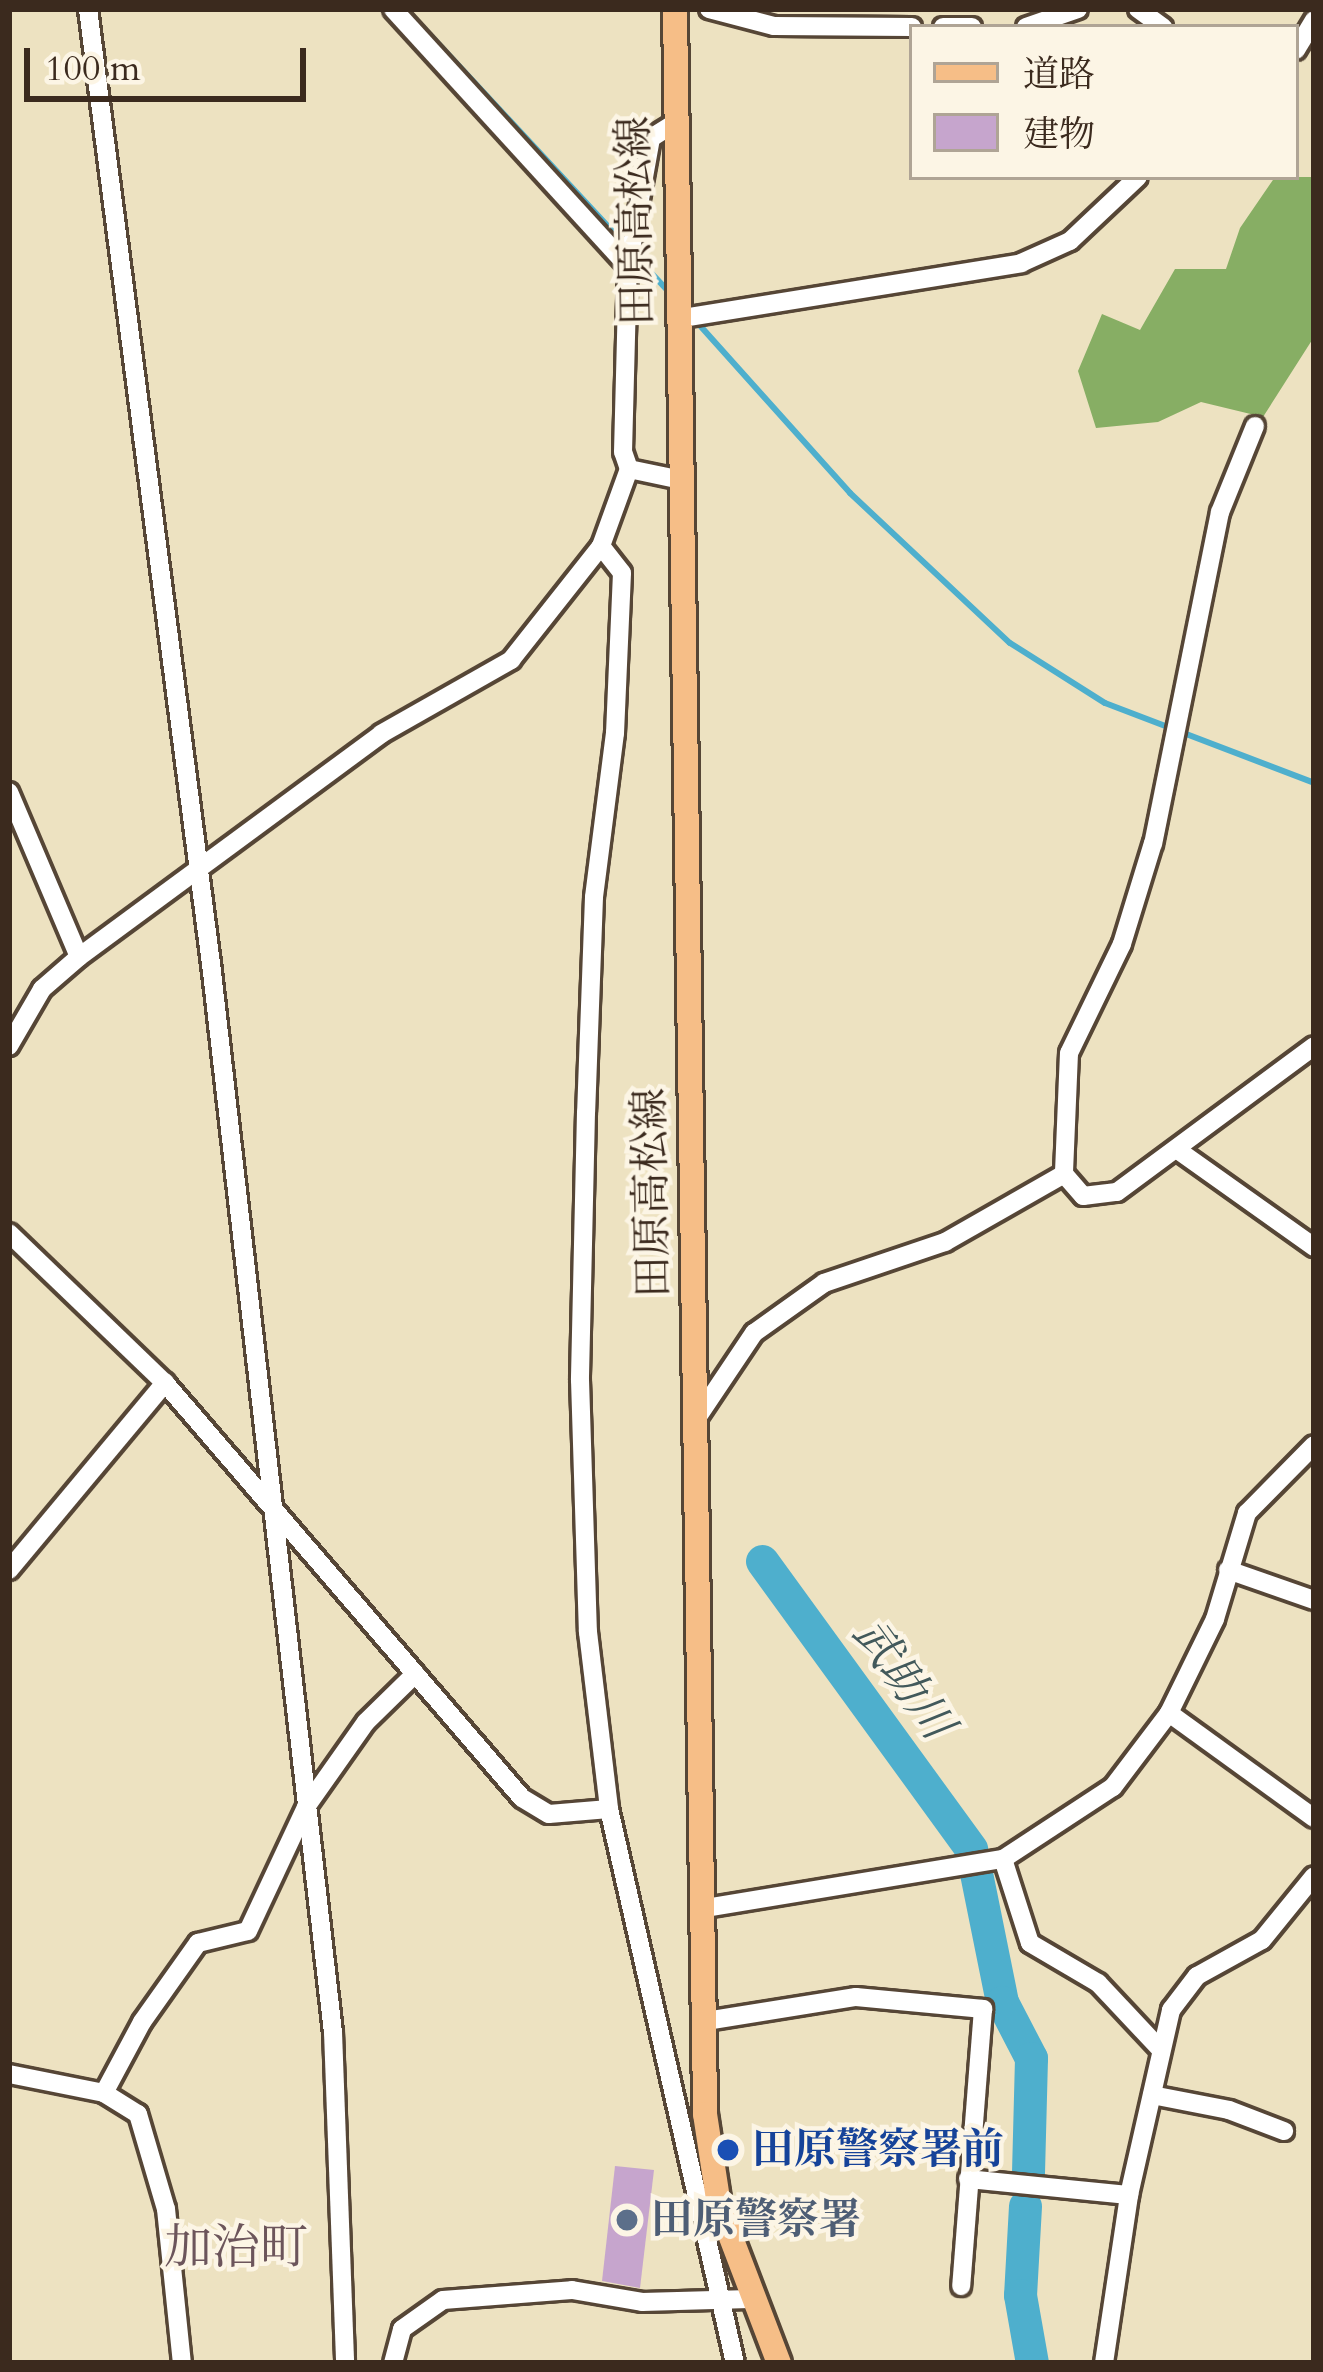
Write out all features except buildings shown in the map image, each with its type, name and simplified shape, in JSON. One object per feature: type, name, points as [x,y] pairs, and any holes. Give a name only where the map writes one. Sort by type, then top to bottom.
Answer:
[{"type":"main road","name":"田原高松線","points":[[676,9],[673,124],[706,1908],[705,2114],[710,2206],[779,2363]]},
{"type":"street","points":[[88,9],[259,1363],[266,1498],[333,2032],[345,2363]]},
{"type":"street","points":[[394,9],[628,266]]},
{"type":"street","points":[[709,9],[774,26],[909,27]]},
{"type":"street","points":[[1035,24],[1078,9]]},
{"type":"street","points":[[9,1046],[42,989],[79,957],[382,734],[511,660],[601,546],[629,469],[623,452],[628,266],[651,139],[673,124]]},
{"type":"street","points":[[676,319],[1021,263],[1070,241],[1135,180]]},
{"type":"street","points":[[1255,426],[1220,512],[1153,843],[1122,944],[1069,1053],[1064,1174],[1083,1196],[1117,1192],[1180,1151],[1314,1046]]},
{"type":"street","points":[[629,469],[681,480]]},
{"type":"street","points":[[601,546],[622,573],[615,734],[594,897],[580,1380],[588,1632],[609,1809],[710,2206],[720,2302],[735,2363]]},
{"type":"street","points":[[9,792],[79,957]]},
{"type":"street","points":[[1180,1151],[1314,1247]]},
{"type":"street","points":[[694,1423],[754,1333],[824,1283],[945,1242],[1064,1174]]},
{"type":"street","points":[[9,1233],[165,1383],[523,1798],[549,1814],[609,1809]]},
{"type":"street","points":[[9,1570],[165,1383]]},
{"type":"street","points":[[706,1908],[1003,1859],[1112,1787],[1169,1713],[1215,1619],[1247,1513],[1314,1445]]},
{"type":"street","points":[[1228,1570],[1314,1600]]},
{"type":"street","points":[[104,2093],[198,1942],[248,1931],[306,1807],[366,1722],[415,1674]]},
{"type":"street","points":[[1169,1713],[1314,1818]]},
{"type":"street","points":[[1003,1859],[1030,1943],[1098,1983],[1158,2047]]},
{"type":"street","points":[[1104,2363],[1158,2047],[1171,2010],[1197,1976],[1262,1940],[1314,1876]]},
{"type":"street","points":[[706,2020],[856,1997],[983,2008],[961,2285]]},
{"type":"street","points":[[9,2074],[104,2093],[139,2114],[166,2209],[182,2363]]},
{"type":"street","points":[[1152,2095],[1229,2110],[1284,2131]]},
{"type":"street","points":[[968,2179],[1130,2195]]},
{"type":"street","points":[[393,2363],[402,2329],[443,2300],[572,2290],[642,2302],[750,2299]]},
{"type":"green space","points":[[1314,177],[1314,337],[1263,417],[1201,402],[1158,422],[1096,428],[1078,371],[1102,314],[1140,330],[1175,269],[1226,269],[1240,228],[1273,180]]},
{"type":"waterway","points":[[406,9],[670,293]]},
{"type":"waterway","points":[[695,320],[850,493],[1010,643],[1105,703],[1314,783]]},
{"type":"waterway","name":"武助川","points":[[762,1561],[971,1849]]},
{"type":"waterway","name":"武助川","points":[[976,1873],[1002,2002],[1031,2058],[1028,2174]]},
{"type":"waterway","name":"武助川","points":[[1025,2206],[1020,2295],[1032,2363]]},
{"type":"place","name":"田原警察署前","points":[[728,2150]]},
{"type":"place","name":"田原警察署","points":[[627,2220]]},
{"type":"district","name":"加治町","points":[[236,2248]]}]
